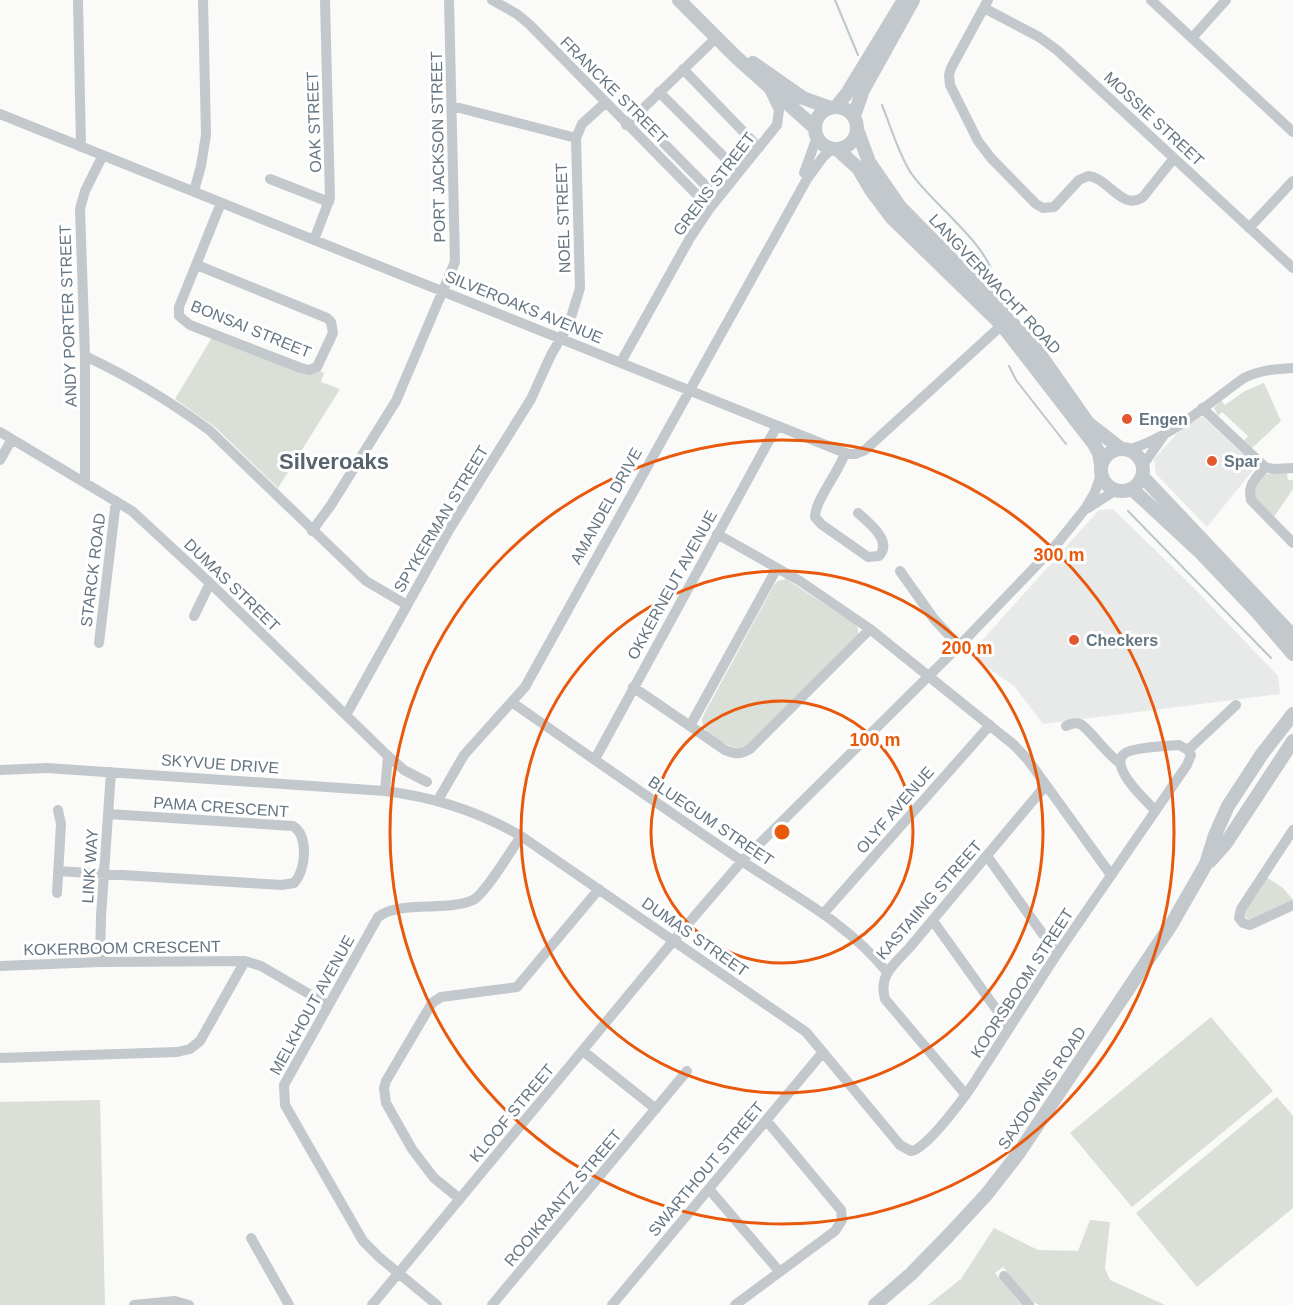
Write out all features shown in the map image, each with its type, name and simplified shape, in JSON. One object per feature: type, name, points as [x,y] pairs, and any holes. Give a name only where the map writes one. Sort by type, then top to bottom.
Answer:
[{"type":"street","points":[[78,0],[81,147]]},
{"type":"street","points":[[194,191],[206,135],[203,0]]},
{"type":"street","name":"OAK STREET","points":[[314,240],[329,202],[330,186],[325,0]]},
{"type":"street","name":"PORT JACKSON STREET","points":[[312,531],[331,505],[396,401],[455,262],[449,0]]},
{"type":"street","points":[[679,0],[716,38],[816,132],[826,147],[835,150],[851,144],[858,132],[857,124],[854,116],[846,109],[803,98],[728,48]]},
{"type":"street","points":[[816,132],[818,117],[833,107],[848,92],[904,0]]},
{"type":"street","points":[[854,116],[863,90],[913,0]]},
{"type":"street","points":[[1151,0],[1293,132]]},
{"type":"street","points":[[1192,38],[1226,0]]},
{"type":"street","name":"FRANCKE STREET","points":[[499,1],[529,24],[604,103],[710,208]]},
{"type":"street","points":[[986,4],[951,68],[950,85],[982,148],[1040,206],[1047,208],[1057,205],[1078,180],[1088,176],[1100,180],[1126,201],[1137,201],[1143,197],[1174,158]]},
{"type":"street","name":"MOSSIE STREET","points":[[986,4],[1057,50],[1293,268]]},
{"type":"street","points":[[626,125],[716,38]]},
{"type":"street","points":[[683,69],[759,148]]},
{"type":"street","name":"GRENS STREET","points":[[621,362],[680,254],[710,208],[773,131],[780,115],[767,86]]},
{"type":"street","points":[[659,92],[730,163]]},
{"type":"street","points":[[452,106],[576,138],[582,124],[604,103]]},
{"type":"street","name":"SILVEROAKS AVENUE","points":[[0,114],[845,453]]},
{"type":"street","points":[[636,115],[707,187]]},
{"type":"street","name":"AMANDEL DRIVE","points":[[787,215],[809,163],[816,132]]},
{"type":"street","name":"LANGVERWACHT ROAD","points":[[858,132],[868,162],[900,207],[983,291],[1039,353],[1088,423],[1124,449]]},
{"type":"street","name":"NOEL STREET","points":[[561,338],[569,324],[580,288],[576,138]]},
{"type":"street","name":"AMANDEL DRIVE","points":[[438,800],[464,755],[525,687],[814,167],[835,150]]},
{"type":"street","name":"LANGVERWACHT ROAD","points":[[835,150],[858,168],[892,219],[1002,325],[1094,444],[1099,453],[1101,469]]},
{"type":"street","name":"ANDY PORTER STREET","points":[[85,482],[85,356],[80,209],[85,191],[103,155]]},
{"type":"street","points":[[270,179],[329,202]]},
{"type":"street","points":[[1249,228],[1293,181]]},
{"type":"street","name":"BONSAI STREET","points":[[197,265],[327,318],[331,322],[333,333],[317,367],[309,370],[301,368],[183,321],[178,316],[179,307],[221,203]]},
{"type":"street","points":[[858,513],[884,543],[884,549],[879,556],[868,557],[820,524],[814,517],[816,508],[839,469],[845,453],[855,454],[865,450],[1002,325]]},
{"type":"street","name":"SPYKERMAN STREET","points":[[346,715],[449,530],[531,399],[561,338]]},
{"type":"street","points":[[85,356],[186,413],[209,430],[366,581],[407,606]]},
{"type":"street","points":[[1085,509],[1095,492],[1107,454],[1164,435],[1254,373],[1293,368]]},
{"type":"street","points":[[1202,408],[1265,467],[1293,468]]},
{"type":"street","name":"OKKERNEUT AVENUE","points":[[595,759],[777,426]]},
{"type":"street","name":"DUMAS STREET","points":[[0,432],[116,501],[140,519],[210,583],[388,756],[404,770],[426,782]]},
{"type":"street","points":[[1132,489],[1164,435]]},
{"type":"street","points":[[0,460],[12,439]]},
{"type":"street","points":[[1124,449],[1138,456],[1143,471],[1293,636]]},
{"type":"street","points":[[1265,467],[1248,491],[1251,500],[1293,543]]},
{"type":"street","points":[[1101,469],[1106,484],[1116,490]]},
{"type":"street","points":[[1085,509],[1116,490],[1132,489],[1221,574],[1293,654]]},
{"type":"street","name":"STARCK ROAD","points":[[99,643],[116,501]]},
{"type":"street","name":"KLOOF STREET","points":[[372,1305],[742,861],[959,646],[1056,545],[1085,509]]},
{"type":"street","points":[[717,534],[777,568],[870,629],[1022,752],[1111,875]]},
{"type":"street","points":[[690,726],[777,568]]},
{"type":"street","points":[[900,571],[934,619],[959,646]]},
{"type":"street","points":[[194,616],[210,583]]},
{"type":"street","points":[[633,687],[725,750],[736,754],[743,753],[750,749],[870,629]]},
{"type":"street","name":"BLUEGUM STREET","points":[[513,703],[823,914],[867,948],[886,970]]},
{"type":"street","points":[[1120,763],[1124,755],[1132,751],[1179,745],[1188,750],[1236,705]]},
{"type":"street","name":"SAXDOWNS ROAD","points":[[875,1305],[911,1274],[948,1236],[986,1195],[1018,1154],[1171,925],[1206,864],[1215,835],[1228,806],[1262,754],[1293,714]]},
{"type":"street","points":[[1066,726],[1074,724],[1085,727],[1106,752],[1120,763],[1133,787],[1155,810]]},
{"type":"street","name":"OLYF AVENUE","points":[[823,914],[990,725]]},
{"type":"street","name":"SAXDOWNS ROAD","points":[[1206,864],[1226,843],[1293,741]]},
{"type":"street","name":"KOORSBOOM STREET","points":[[900,1145],[911,1151],[920,1149],[966,1095],[1057,954],[1187,765],[1191,755],[1188,750]]},
{"type":"street","points":[[385,791],[388,756]]},
{"type":"street","name":"SKYVUE DRIVE","points":[[0,770],[33,767],[111,772],[385,791],[414,794],[438,800]]},
{"type":"street","name":"LINK WAY","points":[[100,963],[111,772]]},
{"type":"street","name":"KASTAIING STREET","points":[[966,1095],[885,999],[883,989],[886,970],[933,921],[1046,785]]},
{"type":"street","name":"DUMAS STREET","points":[[438,800],[499,823],[521,836],[806,1032],[900,1145]]},
{"type":"street","points":[[57,893],[61,824],[58,810]]},
{"type":"street","name":"PAMA CRESCENT","points":[[58,871],[289,885],[297,880],[301,873],[304,840],[300,832],[292,826],[108,813]]},
{"type":"street","points":[[1293,830],[1241,909],[1239,918],[1243,923],[1250,925],[1293,905]]},
{"type":"street","name":"MELKHOUT AVENUE","points":[[437,1305],[363,1241],[292,1120],[283,1099],[284,1085],[378,917],[391,910],[472,900],[486,885],[521,836]]},
{"type":"street","points":[[987,856],[1057,954]]},
{"type":"street","points":[[460,1199],[434,1178],[412,1149],[386,1103],[384,1088],[386,1081],[432,1003],[441,997],[517,987],[599,889]]},
{"type":"street","points":[[933,921],[1009,1027]]},
{"type":"street","name":"KOKERBOOM CRESCENT","points":[[0,966],[244,961],[261,966],[328,1005]]},
{"type":"street","name":"KOKERBOOM CRESCENT","points":[[0,1058],[177,1052],[190,1049],[200,1041],[244,961]]},
{"type":"street","points":[[584,1052],[656,1109]]},
{"type":"street","name":"SWARTHOUT STREET","points":[[612,1305],[823,1052]]},
{"type":"street","name":"ROOIKRANTZ STREET","points":[[492,1305],[687,1071]]},
{"type":"street","points":[[735,1305],[835,1231],[843,1214],[766,1120]]},
{"type":"street","points":[[709,1189],[779,1271]]},
{"type":"street","points":[[250,1238],[290,1305]]},
{"type":"street","points":[[1004,1276],[1029,1305]]},
{"type":"street","points":[[134,1305],[175,1300],[189,1305]]},
{"type":"shaded area","points":[[213,336],[320,371],[324,373],[321,382],[340,389],[278,488],[215,427],[175,399]]},
{"type":"shaded area","points":[[1264,383],[1281,421],[1252,448],[1244,440],[1248,436],[1222,412],[1218,416],[1214,408],[1221,400],[1225,405],[1245,391]]},
{"type":"shaded area","points":[[1195,417],[1203,417],[1254,463],[1251,466],[1254,469],[1207,527],[1156,474],[1154,459]]},
{"type":"shaded area","points":[[1287,473],[1288,480],[1293,480],[1293,489],[1274,517],[1255,498],[1253,489],[1264,474]]},
{"type":"shaded area","points":[[1113,509],[1193,587],[1278,676],[1280,694],[1043,724],[1014,686],[969,655],[1099,510]]},
{"type":"shaded area","points":[[786,579],[855,624],[858,634],[748,746],[741,749],[722,742],[710,734],[705,729],[702,718],[774,585]]},
{"type":"shaded area","points":[[1266,877],[1283,888],[1293,900],[1250,920],[1244,916],[1244,909]]},
{"type":"shaded area","points":[[1211,1017],[1273,1091],[1132,1207],[1070,1133]]},
{"type":"shaded area","points":[[1277,1097],[1293,1116],[1293,1208],[1197,1287],[1136,1213]]},
{"type":"shaded area","points":[[100,1100],[105,1305],[0,1305],[0,1102]]},
{"type":"shaded area","points":[[1090,1220],[1110,1222],[1105,1268],[1110,1280],[1165,1305],[1039,1305],[1033,1302],[1003,1267],[995,1273],[1022,1305],[928,1305],[961,1279],[994,1228],[1038,1250],[1078,1251]]},
{"type":"waterway","points":[[835,0],[858,55]]},
{"type":"waterway","points":[[882,105],[898,148],[911,173],[983,254],[991,268],[994,281]]},
{"type":"waterway","points":[[1009,366],[1016,380],[1066,444]]},
{"type":"waterway","points":[[1128,511],[1271,658]]},
{"type":"place","name":"Engen","points":[[1127,419]]},
{"type":"place","name":"Spar","points":[[1212,461]]},
{"type":"place","name":"Checkers","points":[[1074,640]]},
{"type":"district","name":"Silveroaks","points":[[334,461]]}]
